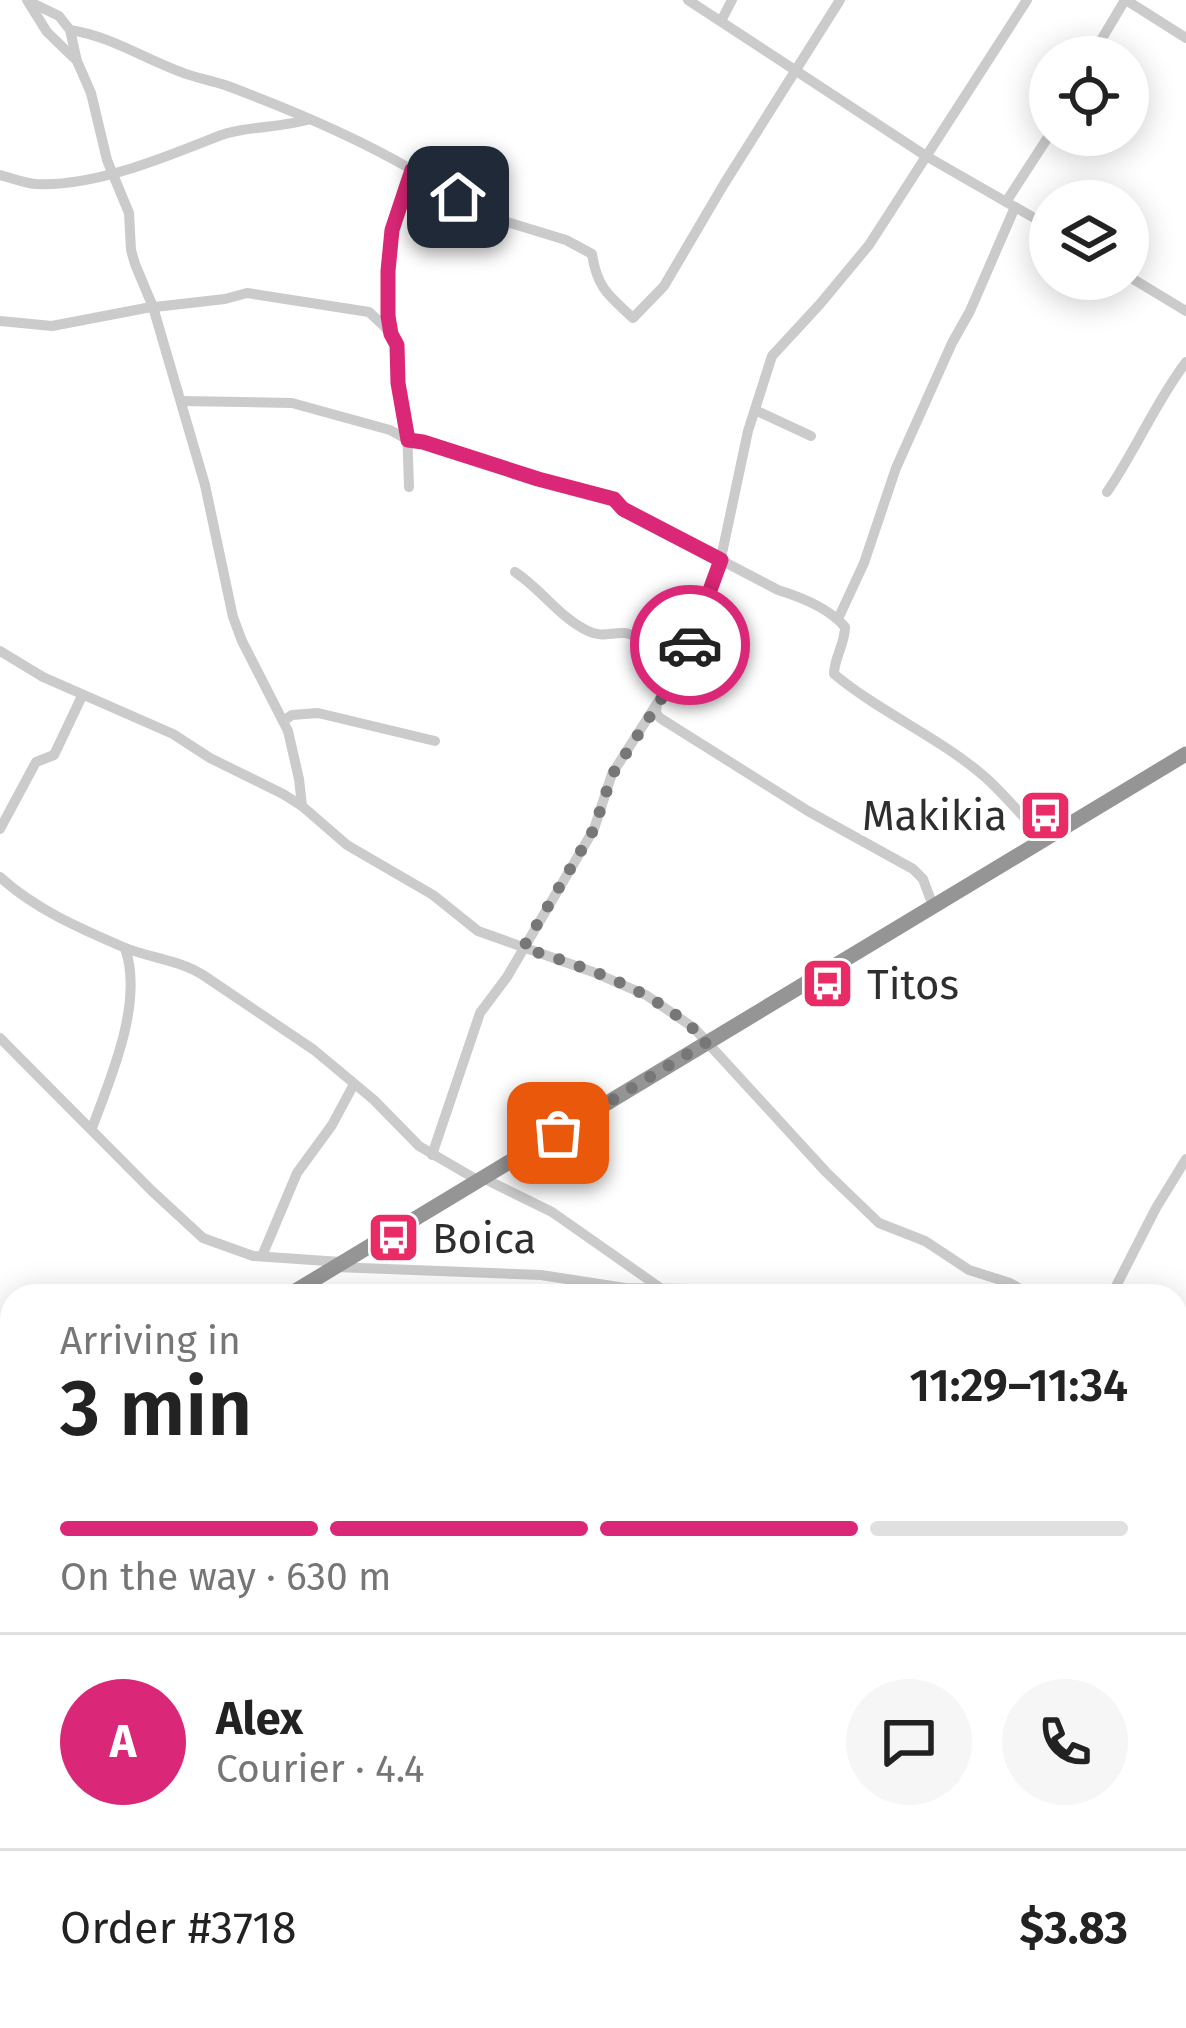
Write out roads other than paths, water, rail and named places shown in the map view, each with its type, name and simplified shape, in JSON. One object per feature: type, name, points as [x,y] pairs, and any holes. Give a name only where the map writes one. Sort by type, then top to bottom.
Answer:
[{"type":"highway","points":[[306,1284],[1186,754]]},
{"type":"street","points":[[688,0],[926,156],[1029,215]]},
{"type":"street","points":[[721,21],[732,0]]},
{"type":"street","points":[[70,30],[91,33],[307,119],[412,170],[436,204],[445,206],[458,197],[470,199],[506,222],[566,240],[592,254],[602,290],[633,318],[664,286],[840,0]]},
{"type":"street","points":[[432,1155],[480,1013],[507,977],[594,829],[612,775],[682,664],[721,560],[748,431],[772,356],[868,244],[1027,0]]},
{"type":"street","points":[[1104,36],[1126,0],[1186,38]]},
{"type":"street","points":[[27,1],[58,16],[70,30],[101,142],[129,213],[135,264],[154,308],[206,484],[233,617],[284,722],[302,806]]},
{"type":"street","points":[[27,1],[47,32],[77,61]]},
{"type":"street","points":[[0,175],[41,184],[114,175],[218,136],[307,119]]},
{"type":"street","points":[[838,619],[864,563],[896,468],[970,311],[1010,205],[1038,156]]},
{"type":"street","points":[[391,334],[390,244],[412,170]]},
{"type":"street","points":[[1149,289],[1186,311]]},
{"type":"street","points":[[0,321],[52,326],[256,293],[363,310],[375,316],[397,345],[409,487]]},
{"type":"street","points":[[1107,492],[1164,391],[1186,362]]},
{"type":"street","points":[[182,401],[292,403],[614,499],[623,509],[838,619],[845,627],[845,640],[834,674],[985,777],[1038,832]]},
{"type":"street","points":[[755,410],[811,436]]},
{"type":"street","points":[[515,572],[584,629],[603,636],[631,635],[682,664]]},
{"type":"street","points":[[0,651],[82,696],[173,734],[210,758],[261,781],[302,806],[346,845],[433,895],[478,931],[634,988],[679,1016],[879,1223],[925,1241],[969,1270],[1013,1284]]},
{"type":"street","points":[[0,830],[36,762],[54,755],[82,696]]},
{"type":"street","points":[[657,702],[660,718],[695,742],[913,869],[930,898]]},
{"type":"street","points":[[284,722],[292,715],[318,713],[435,741]]},
{"type":"street","points":[[0,877],[30,902],[125,948],[189,966],[314,1050],[432,1155],[552,1212],[655,1284]]},
{"type":"street","points":[[92,1128],[116,1063],[128,1012],[131,974],[125,948]]},
{"type":"street","points":[[0,1037],[193,1230],[215,1243],[253,1256],[541,1275],[599,1284]]},
{"type":"street","points":[[262,1256],[297,1173],[354,1084]]},
{"type":"street","points":[[1118,1284],[1186,1159]]},
{"type":"street","points":[[626,1284],[631,1268]]},
{"type":"place","name":"Makikia","points":[[1046,815]]},
{"type":"place","name":"Titos","points":[[828,984]]},
{"type":"place","name":"Boica","points":[[393,1238]]}]
